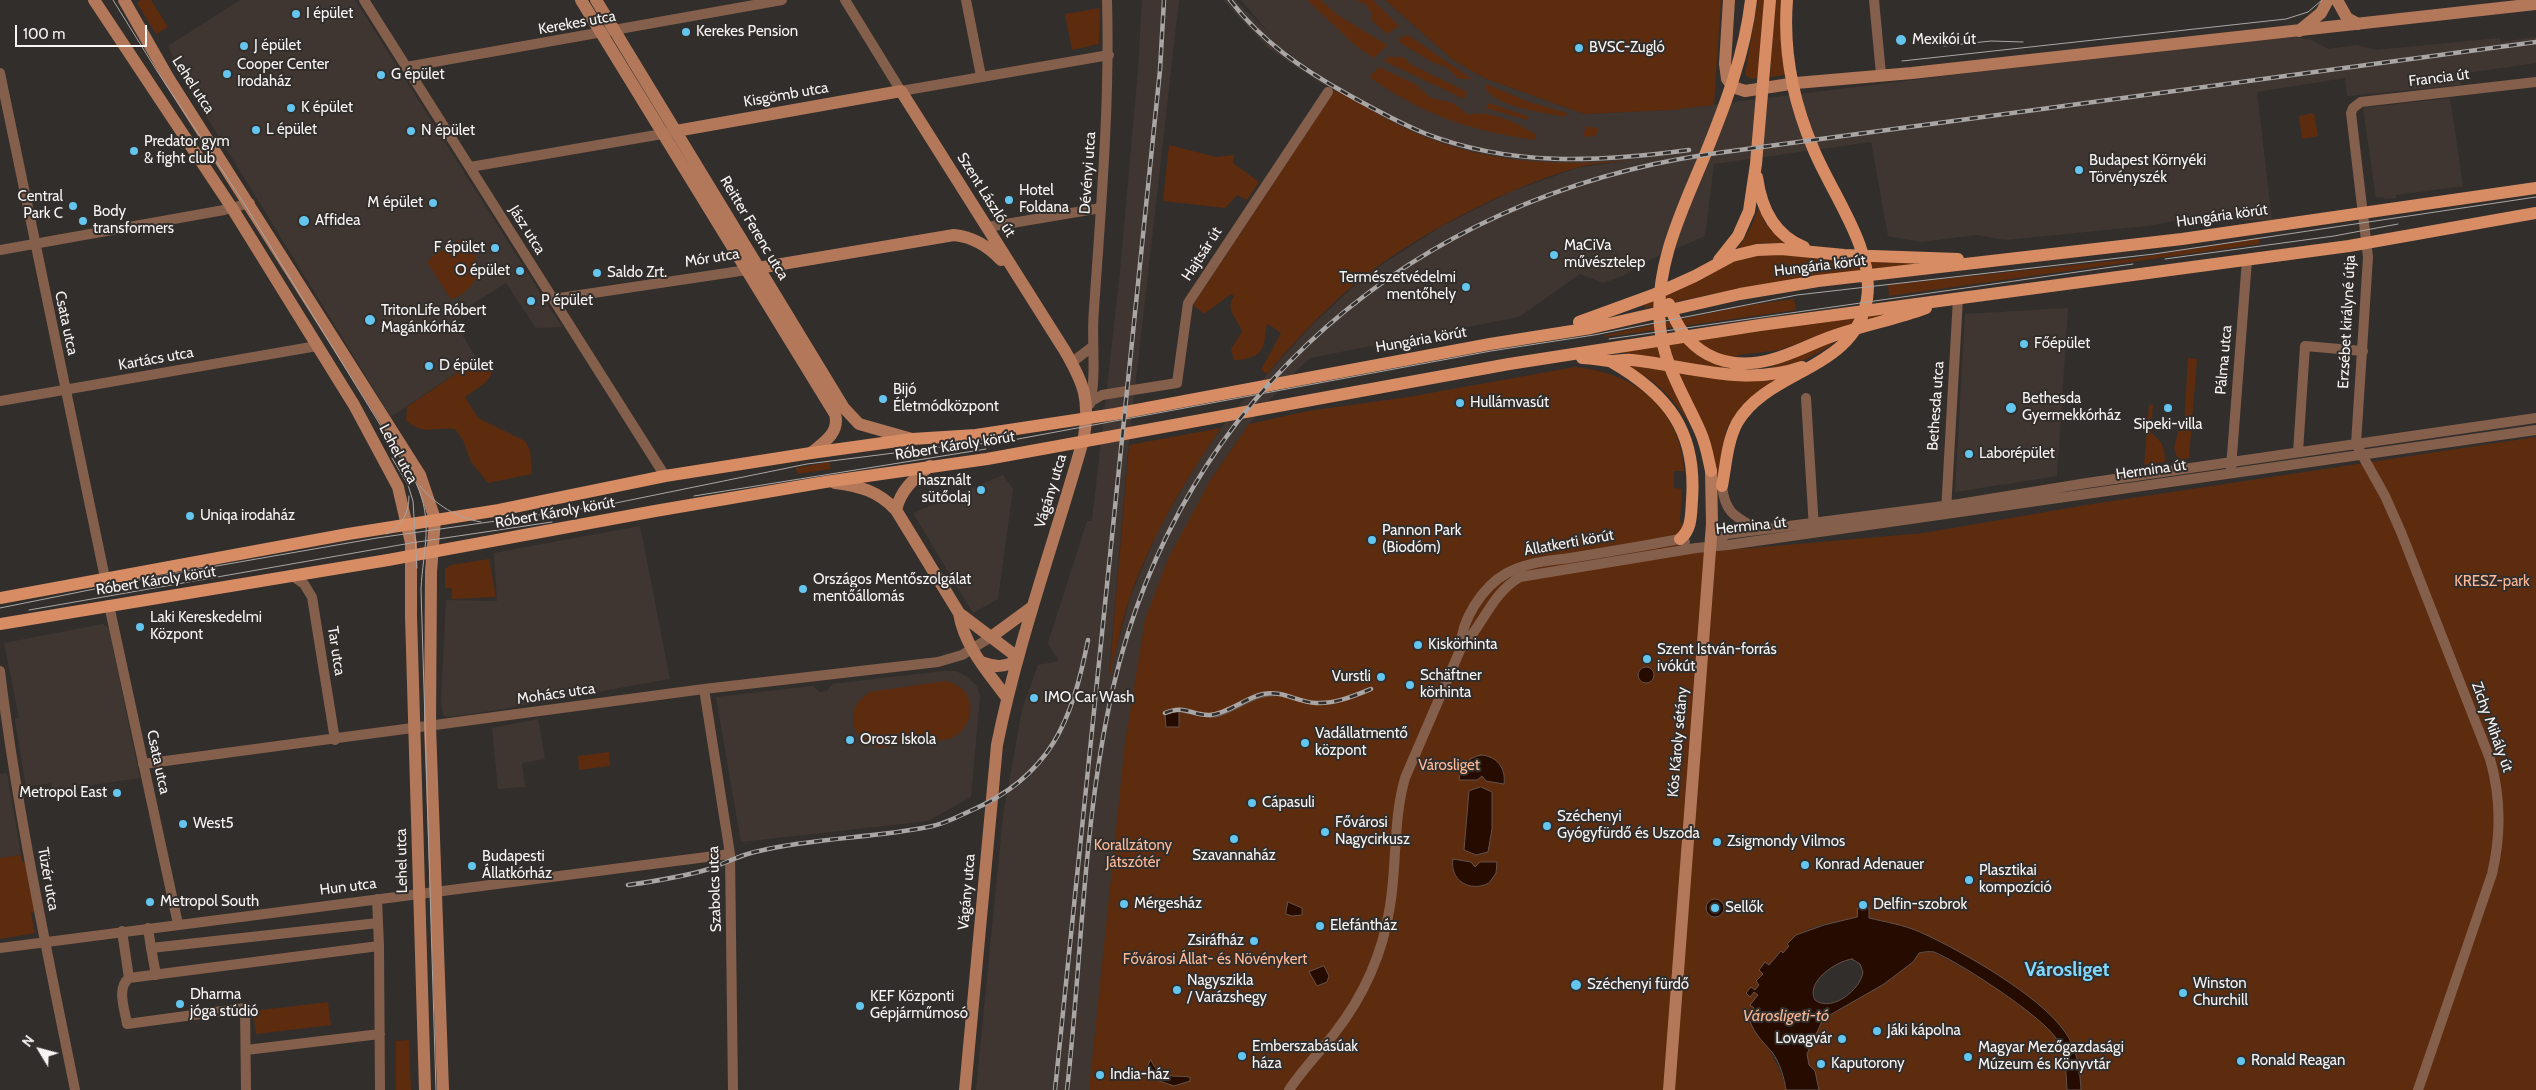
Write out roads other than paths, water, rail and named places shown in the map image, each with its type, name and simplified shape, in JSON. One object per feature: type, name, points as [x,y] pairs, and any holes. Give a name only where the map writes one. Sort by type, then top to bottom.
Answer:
[{"type":"main road","points":[[1711,471],[1702,437],[1671,370],[1661,339],[1660,297],[1669,245],[1725,104],[1752,0]]},
{"type":"main road","points":[[1712,267],[1738,236],[1756,192],[1756,164],[1770,0]]},
{"type":"main road","points":[[1722,486],[1732,436],[1744,413],[1761,396],[1840,348],[1858,326],[1865,306],[1868,282],[1858,240],[1820,164],[1801,118],[1790,73],[1787,0]]},
{"type":"main road","name":"Hungária körút","points":[[1115,414],[1490,344],[1554,334],[1759,291],[1818,281],[2006,260],[2363,214],[2536,188]]},
{"type":"main road","points":[[1756,192],[1779,231],[1797,244],[1813,251]]},
{"type":"main road","points":[[1560,356],[1760,325],[2367,243],[2536,213]]},
{"type":"main road","points":[[1669,245],[1668,301],[1678,327],[1688,339],[1708,355],[1732,363],[1758,362],[1782,357],[1840,333],[1954,299]]},
{"type":"main road","points":[[1554,334],[1569,325],[1593,319],[1653,295],[1732,256],[1757,250],[1813,251],[1844,255],[2006,260]]},
{"type":"main road","points":[[1560,356],[1610,361],[1630,360],[1724,375],[1751,376],[1782,374],[1823,360]]},
{"type":"main road","name":"Róbert Károly körút","points":[[0,624],[433,552],[825,482],[987,459],[1495,366],[1560,356]]},
{"type":"main road","points":[[1610,361],[1643,382],[1663,400],[1676,418],[1687,442],[1693,470],[1692,501],[1690,523],[1686,535],[1680,540]]},
{"type":"main road","name":"Róbert Károly körút","points":[[0,598],[408,523],[499,510],[665,476],[812,452],[912,439],[976,435],[1115,414]]},
{"type":"street","name":"Lehel utca","points":[[94,0],[232,208],[354,405],[398,487],[408,523],[411,555],[425,1090]]},
{"type":"street","name":"Lehel utca","points":[[124,0],[169,79],[250,203],[420,475],[435,519],[430,726],[443,1090]]},
{"type":"street","name":"Jász utca","points":[[364,0],[665,476]]},
{"type":"street","name":"Reitter Ferenc utca","points":[[581,0],[602,34],[670,132]]},
{"type":"street","name":"Reitter Ferenc utca","points":[[596,0],[670,132],[753,269],[835,414],[837,424],[833,432],[812,452]]},
{"type":"street","name":"Kerekes utca","points":[[406,67],[615,32],[782,0]]},
{"type":"street","name":"Szent László út","points":[[846,0],[901,91],[988,227],[1012,271],[1071,362],[1084,390],[1089,407]]},
{"type":"street","points":[[966,0],[981,76]]},
{"type":"street","name":"Dévényi utca","points":[[1089,407],[1093,387],[1092,347],[1109,55],[1107,0]]},
{"type":"street","points":[[1729,0],[1726,74],[1733,87],[1745,91],[1881,74],[2536,4]]},
{"type":"street","points":[[1874,0],[1881,74]]},
{"type":"street","points":[[2300,30],[2321,13],[2328,0]]},
{"type":"street","points":[[2337,0],[2347,18],[2358,24]]},
{"type":"street","name":"Kisgömb utca","points":[[470,167],[1109,55]]},
{"type":"street","name":"Csata utca","points":[[0,73],[105,578]]},
{"type":"street","name":"Francia út","points":[[2351,113],[2355,105],[2361,102],[2536,82]]},
{"type":"street","name":"Hajtsár út","points":[[1089,407],[1102,395],[1177,383],[1188,303],[1328,92]]},
{"type":"street","name":"Erzsébet királyné útja","points":[[2351,113],[2368,257],[2356,444]]},
{"type":"street","points":[[0,250],[232,208],[250,203]]},
{"type":"street","points":[[988,227],[1101,208]]},
{"type":"street","points":[[966,236],[979,223],[980,214]]},
{"type":"street","name":"Mór utca","points":[[553,300],[753,269],[923,238],[954,235],[966,236],[983,243],[1012,271]]},
{"type":"street","name":"Pálma utca","points":[[2231,474],[2247,260]]},
{"type":"street","name":"Reitter Ferenc utca","points":[[753,269],[847,412],[860,424],[912,439]]},
{"type":"street","name":"Bethesda utca","points":[[1946,511],[1954,299]]},
{"type":"street","name":"Kartács utca","points":[[0,401],[317,346]]},
{"type":"street","points":[[2298,452],[2305,346],[2363,351]]},
{"type":"street","points":[[1071,362],[1092,347]]},
{"type":"street","points":[[1093,387],[1102,395]]},
{"type":"street","points":[[1806,398],[1814,529]]},
{"type":"street","name":"Vágány utca","points":[[966,1090],[997,746],[1007,698],[1032,607],[1084,437],[1089,407]]},
{"type":"street","name":"Hermina út","points":[[1946,511],[2298,452],[2536,418]]},
{"type":"street","name":"Hermina út","points":[[1710,546],[1814,529],[2231,474],[2536,430]]},
{"type":"street","name":"Zichy Mihály út","points":[[2356,444],[2385,496],[2401,532],[2490,759],[2497,792],[2498,842],[2492,874],[2418,1090]]},
{"type":"street","points":[[896,510],[899,499],[906,487],[930,466]]},
{"type":"street","points":[[1711,471],[1712,524]]},
{"type":"street","points":[[825,482],[864,487],[886,499],[896,510],[959,613],[1012,652],[1018,660],[1005,666],[997,667],[981,662]]},
{"type":"street","points":[[1712,524],[1718,509],[1722,486]]},
{"type":"street","points":[[1722,486],[1724,503],[1732,512],[1759,530]]},
{"type":"street","name":"Kós Károly sétány","points":[[1668,1090],[1712,524]]},
{"type":"street","name":"Hermina út","points":[[1710,546],[1727,534],[1759,530],[1814,529]]},
{"type":"street","points":[[1680,540],[1696,548]]},
{"type":"street","name":"Állatkerti körút","points":[[1461,648],[1461,634],[1469,616],[1491,586],[1507,573],[1536,564],[1680,540]]},
{"type":"street","name":"Állatkerti körút","points":[[1288,1090],[1350,1012],[1376,960],[1390,907],[1400,798],[1414,757],[1461,648],[1470,639],[1501,592],[1520,577],[1710,546]]},
{"type":"street","name":"Tar utca","points":[[291,575],[304,584],[312,597],[335,740]]},
{"type":"street","name":"Csata utca","points":[[109,605],[178,924]]},
{"type":"street","points":[[972,649],[1032,607]]},
{"type":"street","points":[[959,613],[961,628],[972,649],[1007,698]]},
{"type":"street","name":"Mohács utca","points":[[143,764],[335,740],[704,689],[938,662],[962,655],[972,649]]},
{"type":"street","name":"Tüzér utca","points":[[0,671],[5,755],[75,1090]]},
{"type":"street","name":"Szabolcs utca","points":[[704,689],[730,854],[733,1090]]},
{"type":"street","name":"Hun utca","points":[[0,948],[437,890],[730,854]]},
{"type":"street","points":[[377,899],[380,946],[380,1090]]},
{"type":"street","points":[[152,948],[378,923]]},
{"type":"street","points":[[148,928],[156,975]]},
{"type":"street","points":[[122,931],[129,978]]},
{"type":"street","points":[[246,1090],[245,1008],[127,1024],[122,990],[123,982],[129,978],[380,946]]},
{"type":"street","points":[[246,1050],[380,1034]]},
{"type":"water","points":[[1646,667],[1654,675],[1646,683],[1638,675]]},
{"type":"water","points":[[1179,711],[1179,727],[1166,727],[1165,715]]},
{"type":"water","points":[[1481,755],[1496,760],[1504,773],[1504,784],[1486,781],[1482,776],[1477,780],[1459,780],[1465,764],[1472,758]]},
{"type":"water","points":[[1481,787],[1492,792],[1492,829],[1488,852],[1476,855],[1464,850],[1469,791]]},
{"type":"water","points":[[1453,859],[1471,862],[1475,867],[1480,862],[1497,862],[1496,873],[1489,883],[1482,886],[1468,885],[1462,883],[1454,873]]},
{"type":"water","name":"Sellők","points":[[1715,899],[1721,902],[1724,908],[1721,914],[1715,917],[1709,914],[1706,908],[1709,902]]},
{"type":"water","points":[[1288,902],[1302,908],[1302,915],[1292,916],[1286,914]]},
{"type":"water","name":"Városligeti-tó","points":[[1858,908],[1869,908],[1869,918],[1908,927],[1937,940],[1977,962],[2019,989],[2054,1018],[2069,1038],[2077,1060],[2081,1090],[2067,1090],[2062,1050],[2056,1038],[2034,1016],[1980,978],[1946,958],[1931,952],[1919,953],[1913,962],[1884,984],[1823,1019],[1807,1054],[1809,1065],[1815,1071],[1819,1090],[1786,1090],[1783,1075],[1777,1061],[1772,1052],[1754,1031],[1748,1015],[1754,1008],[1750,1005],[1758,995],[1754,992],[1750,997],[1746,993],[1751,987],[1755,990],[1759,985],[1756,981],[1763,974],[1759,970],[1765,962],[1769,965],[1781,951],[1783,953],[1789,946],[1787,944],[1796,935],[1824,925],[1857,917]],"holes":[[[1852,959],[1860,964],[1863,972],[1861,979],[1845,997],[1829,1004],[1815,1000],[1814,986],[1831,968]]]},
{"type":"water","points":[[1324,966],[1329,976],[1327,982],[1317,986],[1309,972]]},
{"type":"water","points":[[1151,1060],[1162,1074],[1190,1077],[1190,1081],[1174,1086],[1154,1079],[1147,1067]]},
{"type":"waterway","points":[[1179,711],[1207,717],[1217,716],[1256,698],[1283,695]]},
{"type":"tram line","points":[[113,0],[245,205],[416,483],[425,510],[426,536],[421,589],[436,1090]]},
{"type":"tram line","points":[[1902,61],[2286,19],[2308,12],[2322,0]]},
{"type":"tram line","points":[[1944,46],[1991,41],[2023,42]]},
{"type":"tram line","points":[[0,608],[159,576],[377,538],[601,506],[807,464],[942,447],[1002,442],[1491,351],[1594,335],[1797,295],[2154,254],[2536,197]]},
{"type":"tram line","points":[[2165,259],[2334,236],[2398,224]]},
{"type":"tram line","points":[[1609,339],[2133,264]]},
{"type":"tram line","points":[[694,496],[986,449]]},
{"type":"tram line","points":[[392,458],[408,485],[413,501],[417,568]]},
{"type":"tram line","points":[[420,486],[448,510],[481,522]]},
{"type":"tram line","points":[[387,534],[397,527],[404,518],[408,508],[409,496]]},
{"type":"tram line","points":[[29,610],[411,543],[552,522]]},
{"type":"railway","points":[[1055,1090],[1160,70],[1164,0]]},
{"type":"railway","points":[[1230,0],[1242,15],[1269,41],[1314,75],[1394,120],[1456,144],[1489,152],[1555,159],[1622,157],[1689,150]]},
{"type":"railway","points":[[1067,1090],[1084,888],[1095,787],[1113,688],[1146,582],[1193,487],[1254,401],[1326,327],[1409,264],[1502,214],[1602,177],[1710,154],[2536,42]]},
{"type":"railway","points":[[628,885],[699,872],[753,852],[934,826],[998,797],[1020,781],[1039,763],[1053,743],[1065,720],[1074,696],[1088,640]]},
{"type":"railway","points":[[1165,713],[1183,710],[1204,715],[1217,714],[1256,696],[1270,693],[1309,702],[1330,702],[1351,697],[1371,689]]},
{"type":"place","name":"I épület","points":[[296,14]]},
{"type":"place","name":"Kerekes Pension","points":[[686,32]]},
{"type":"place","name":"Mexikói út","points":[[1901,40]]},
{"type":"place","name":"J épület","points":[[244,46]]},
{"type":"place","name":"BVSC-Zugló","points":[[1579,48]]},
{"type":"place","name":"Cooper Center Irodaház","points":[[227,74]]},
{"type":"place","name":"G épület","points":[[381,75]]},
{"type":"place","name":"K épület","points":[[291,108]]},
{"type":"place","name":"L épület","points":[[256,130]]},
{"type":"place","name":"N épület","points":[[411,131]]},
{"type":"place","name":"Predator gym & fight club","points":[[134,151]]},
{"type":"place","name":"Budapest Környéki Törvényszék","points":[[2079,170]]},
{"type":"place","name":"Hotel Foldana","points":[[1009,200]]},
{"type":"place","name":"M épület","points":[[433,203]]},
{"type":"place","name":"Central Park C","points":[[73,206]]},
{"type":"place","name":"Body transformers","points":[[83,221]]},
{"type":"place","name":"Affidea","points":[[304,221]]},
{"type":"place","name":"F épület","points":[[495,248]]},
{"type":"place","name":"MaCiVa művésztelep","points":[[1554,255]]},
{"type":"place","name":"O épület","points":[[520,271]]},
{"type":"place","name":"Saldo Zrt.","points":[[597,273]]},
{"type":"place","name":"Természetvédelmi mentőhely","points":[[1466,287]]},
{"type":"place","name":"P épület","points":[[531,301]]},
{"type":"place","name":"TritonLife Róbert Magánkórház","points":[[370,320]]},
{"type":"place","name":"Főépület","points":[[2024,344]]},
{"type":"place","name":"D épület","points":[[429,366]]},
{"type":"place","name":"Bijó Életmódközpont","points":[[883,399]]},
{"type":"place","name":"Hullámvasút","points":[[1460,403]]},
{"type":"place","name":"Bethesda Gyermekkórház","points":[[2011,408]]},
{"type":"place","name":"Sipeki-villa","points":[[2168,408]]},
{"type":"place","name":"Laborépület","points":[[1969,454]]},
{"type":"place","name":"használt sütőolaj","points":[[981,490]]},
{"type":"place","name":"Uniqa irodaház","points":[[190,516]]},
{"type":"place","name":"Pannon Park (Biodóm)","points":[[1372,540]]},
{"type":"place","name":"Országos Mentőszolgálat mentőállomás","points":[[803,589]]},
{"type":"place","name":"Laki Kereskedelmi Központ","points":[[140,627]]},
{"type":"place","name":"Kiskörhinta","points":[[1418,645]]},
{"type":"place","name":"Szent István-forrás ivókút","points":[[1647,659]]},
{"type":"place","name":"Vurstli","points":[[1381,677]]},
{"type":"place","name":"Schäftner körhinta","points":[[1410,685]]},
{"type":"place","name":"IMO Car Wash","points":[[1034,698]]},
{"type":"place","name":"Orosz Iskola","points":[[850,740]]},
{"type":"place","name":"Vadállatmentő központ","points":[[1305,743]]},
{"type":"place","name":"Metropol East","points":[[117,793]]},
{"type":"place","name":"Cápasuli","points":[[1252,803]]},
{"type":"place","name":"West5","points":[[183,824]]},
{"type":"place","name":"Széchenyi Gyógyfürdő és Uszoda","points":[[1547,826]]},
{"type":"place","name":"Fővárosi Nagycirkusz","points":[[1325,832]]},
{"type":"place","name":"Szavannaház","points":[[1234,839]]},
{"type":"place","name":"Zsigmondy Vilmos","points":[[1717,842]]},
{"type":"place","name":"Konrad Adenauer","points":[[1805,865]]},
{"type":"place","name":"Budapesti Állatkórház","points":[[472,866]]},
{"type":"place","name":"Plasztikai kompozíció","points":[[1969,880]]},
{"type":"place","name":"Metropol South","points":[[150,902]]},
{"type":"place","name":"Mérgesház","points":[[1124,904]]},
{"type":"place","name":"Delfin-szobrok","points":[[1863,905]]},
{"type":"place","name":"Sellők","points":[[1715,908]]},
{"type":"place","name":"Elefántház","points":[[1320,926]]},
{"type":"place","name":"Zsiráfház","points":[[1254,941]]},
{"type":"place","name":"Széchenyi fürdő","points":[[1576,985]]},
{"type":"place","name":"Nagyszikla / Varázshegy","points":[[1177,990]]},
{"type":"place","name":"Winston Churchill","points":[[2183,993]]},
{"type":"place","name":"Dharma jóga stúdió","points":[[180,1004]]},
{"type":"place","name":"KEF Központi Gépjárműmosó","points":[[860,1006]]},
{"type":"place","name":"Jáki kápolna","points":[[1877,1031]]},
{"type":"place","name":"Lovagvár","points":[[1842,1039]]},
{"type":"place","name":"Emberszabásúak háza","points":[[1242,1056]]},
{"type":"place","name":"Magyar Mezőgazdasági Múzeum és Könyvtár","points":[[1968,1057]]},
{"type":"place","name":"Ronald Reagan","points":[[2241,1061]]},
{"type":"place","name":"Kaputorony","points":[[1821,1064]]},
{"type":"place","name":"India-ház","points":[[1100,1075]]},
{"type":"district","name":"Városliget","points":[[2067,970]]},
{"type":"park label","name":"KRESZ-park","points":[[2492,582]]},
{"type":"park label","name":"Korallzátony Játszótér","points":[[1133,854]]},
{"type":"park label","name":"Fővárosi Állat- és Növénykert","points":[[1215,960]]}]
